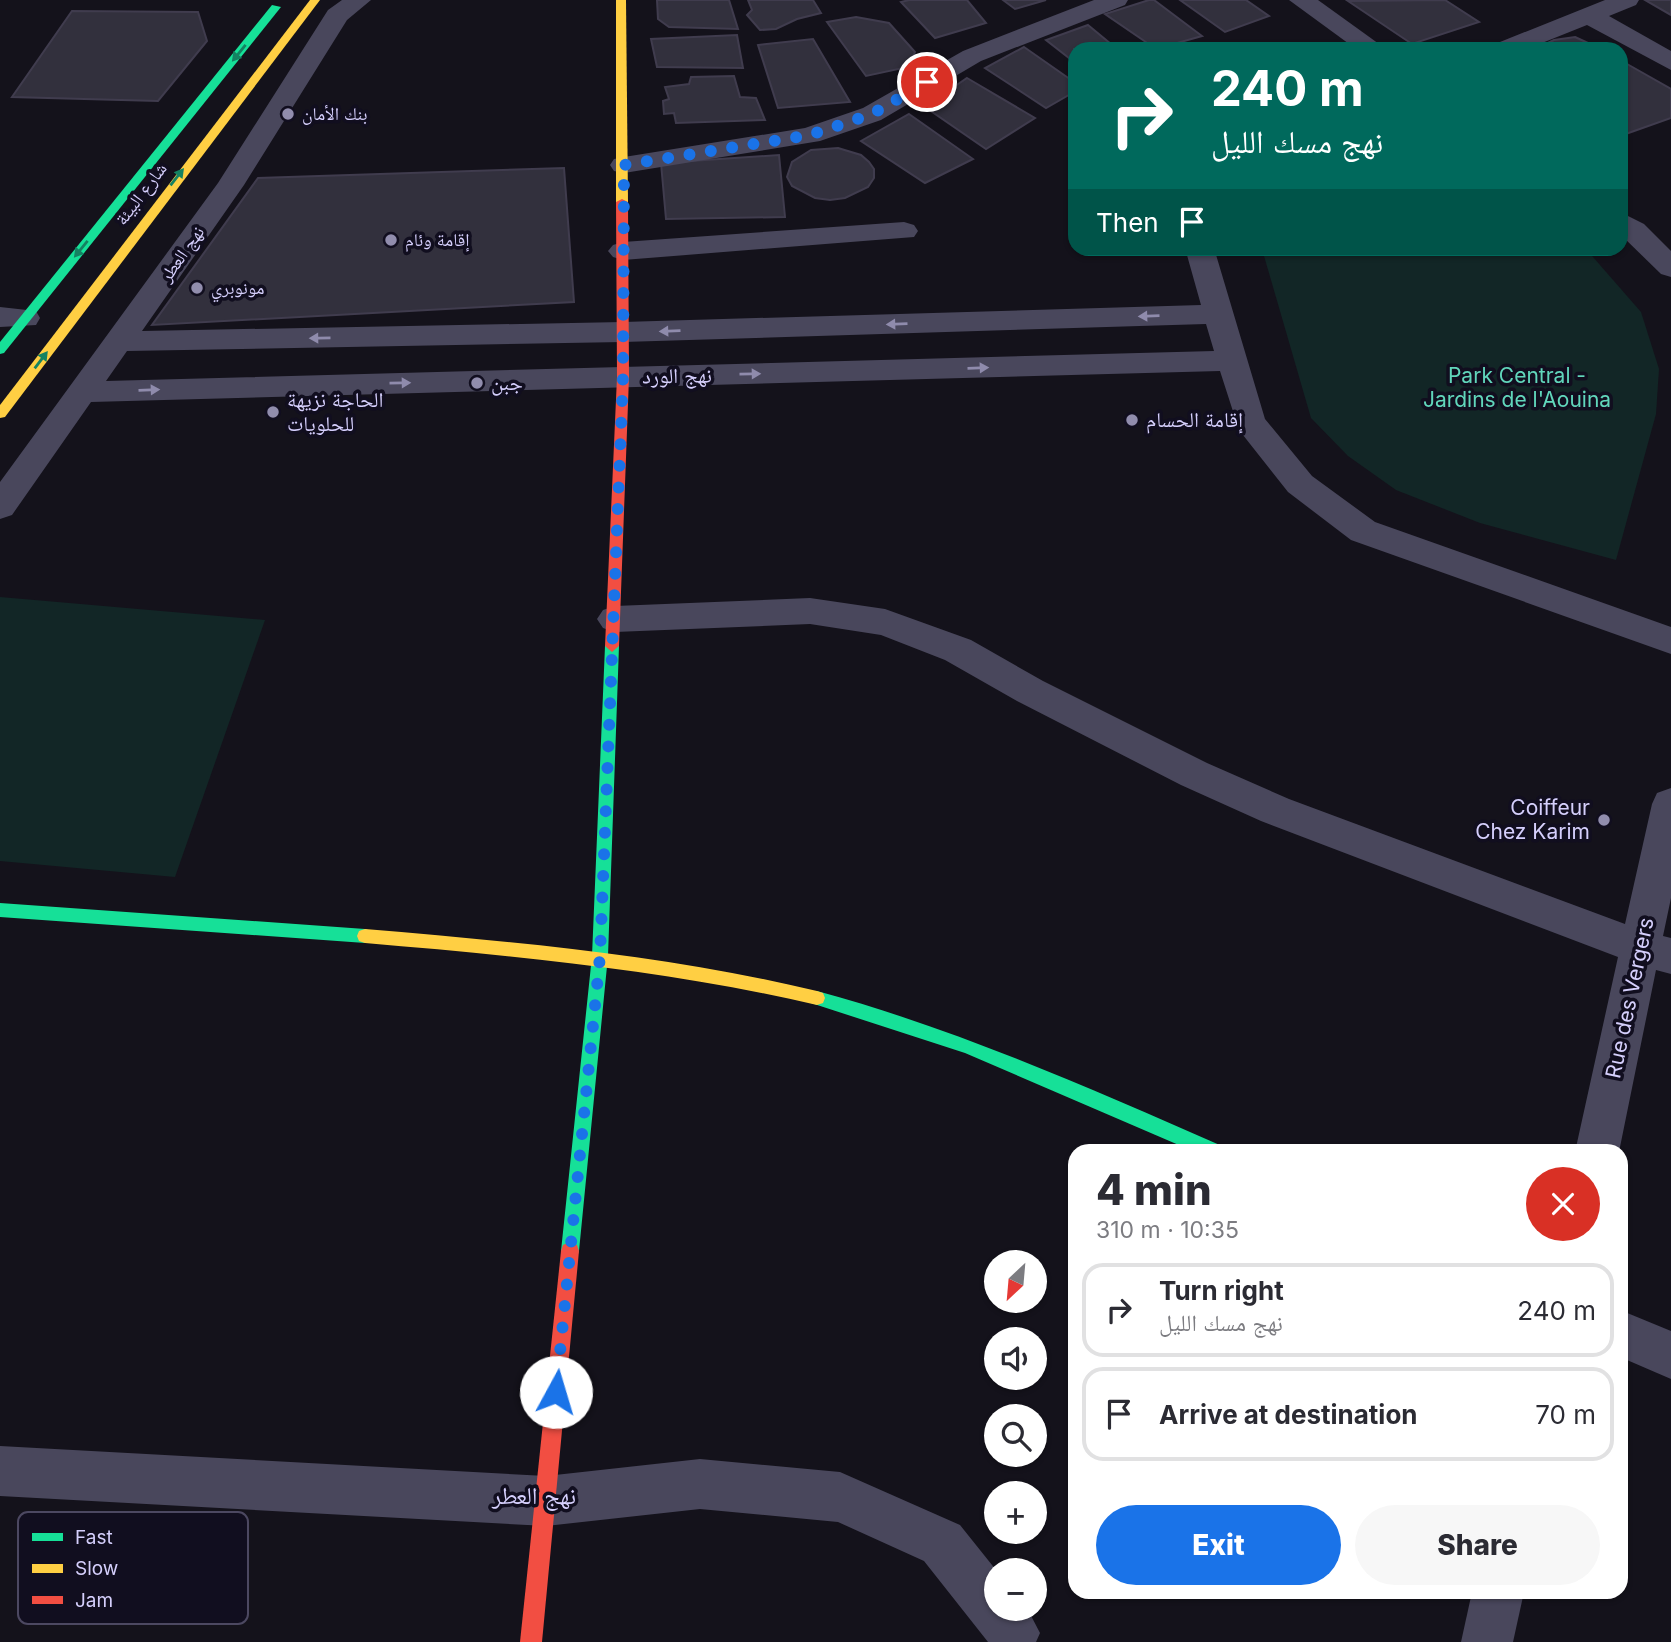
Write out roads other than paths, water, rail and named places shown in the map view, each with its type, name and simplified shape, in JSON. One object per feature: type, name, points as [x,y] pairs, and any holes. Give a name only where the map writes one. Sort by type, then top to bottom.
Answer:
[{"type":"street","name":"شارع البيئة","points":[[0,350],[13,317],[282,0]]},
{"type":"street","name":"شارع البيئة","points":[[0,414],[315,0]]},
{"type":"street","name":"نهج العطر","points":[[0,507],[230,185],[337,15],[359,0]]},
{"type":"street","points":[[531,1642],[600,956],[623,377],[624,165],[621,0]]},
{"type":"street","points":[[624,165],[810,135],[872,114],[972,56],[1116,0]]},
{"type":"street","points":[[1301,0],[1363,42]]},
{"type":"street","points":[[1522,42],[1627,0]]},
{"type":"street","points":[[1590,16],[1671,62]]},
{"type":"street","points":[[1628,226],[1671,268]]},
{"type":"street","points":[[623,251],[904,231]]},
{"type":"street","points":[[1201,256],[1250,422],[1300,484],[1363,531],[1671,641]]},
{"type":"street","points":[[119,341],[622,332],[1217,314]]},
{"type":"street","name":"نهج الورد","points":[[80,392],[1232,361]]},
{"type":"street","points":[[615,619],[810,611],[885,622],[958,650],[1149,752],[1275,810],[1656,952]]},
{"type":"street","name":"Rue des Vergers","points":[[1599,1144],[1656,952],[1671,804]]},
{"type":"street","points":[[0,910],[159,919],[600,956],[753,981],[873,1012],[978,1049],[1198,1144]]},
{"type":"street","points":[[1628,1336],[1671,1354]]},
{"type":"street","name":"نهج العطر","points":[[0,1471],[546,1501],[699,1484],[840,1497],[942,1543],[1014,1633]]},
{"type":"street","points":[[1487,1642],[1496,1599]]},
{"type":"place","name":"بنك الأمان","points":[[288,114]]},
{"type":"place","name":"إقامة وئام","points":[[391,240]]},
{"type":"place","name":"مونوبري","points":[[197,288]]},
{"type":"place","name":"جبن","points":[[477,383]]},
{"type":"place","name":"الحاجة نزيهة للحلويات","points":[[273,412]]},
{"type":"place","name":"إقامة الحسام","points":[[1132,420]]},
{"type":"place","name":"Coiffeur Chez Karim","points":[[1604,820]]},
{"type":"park label","name":"Park Central - Jardins de l'Aouina","points":[[1517,388]]}]
